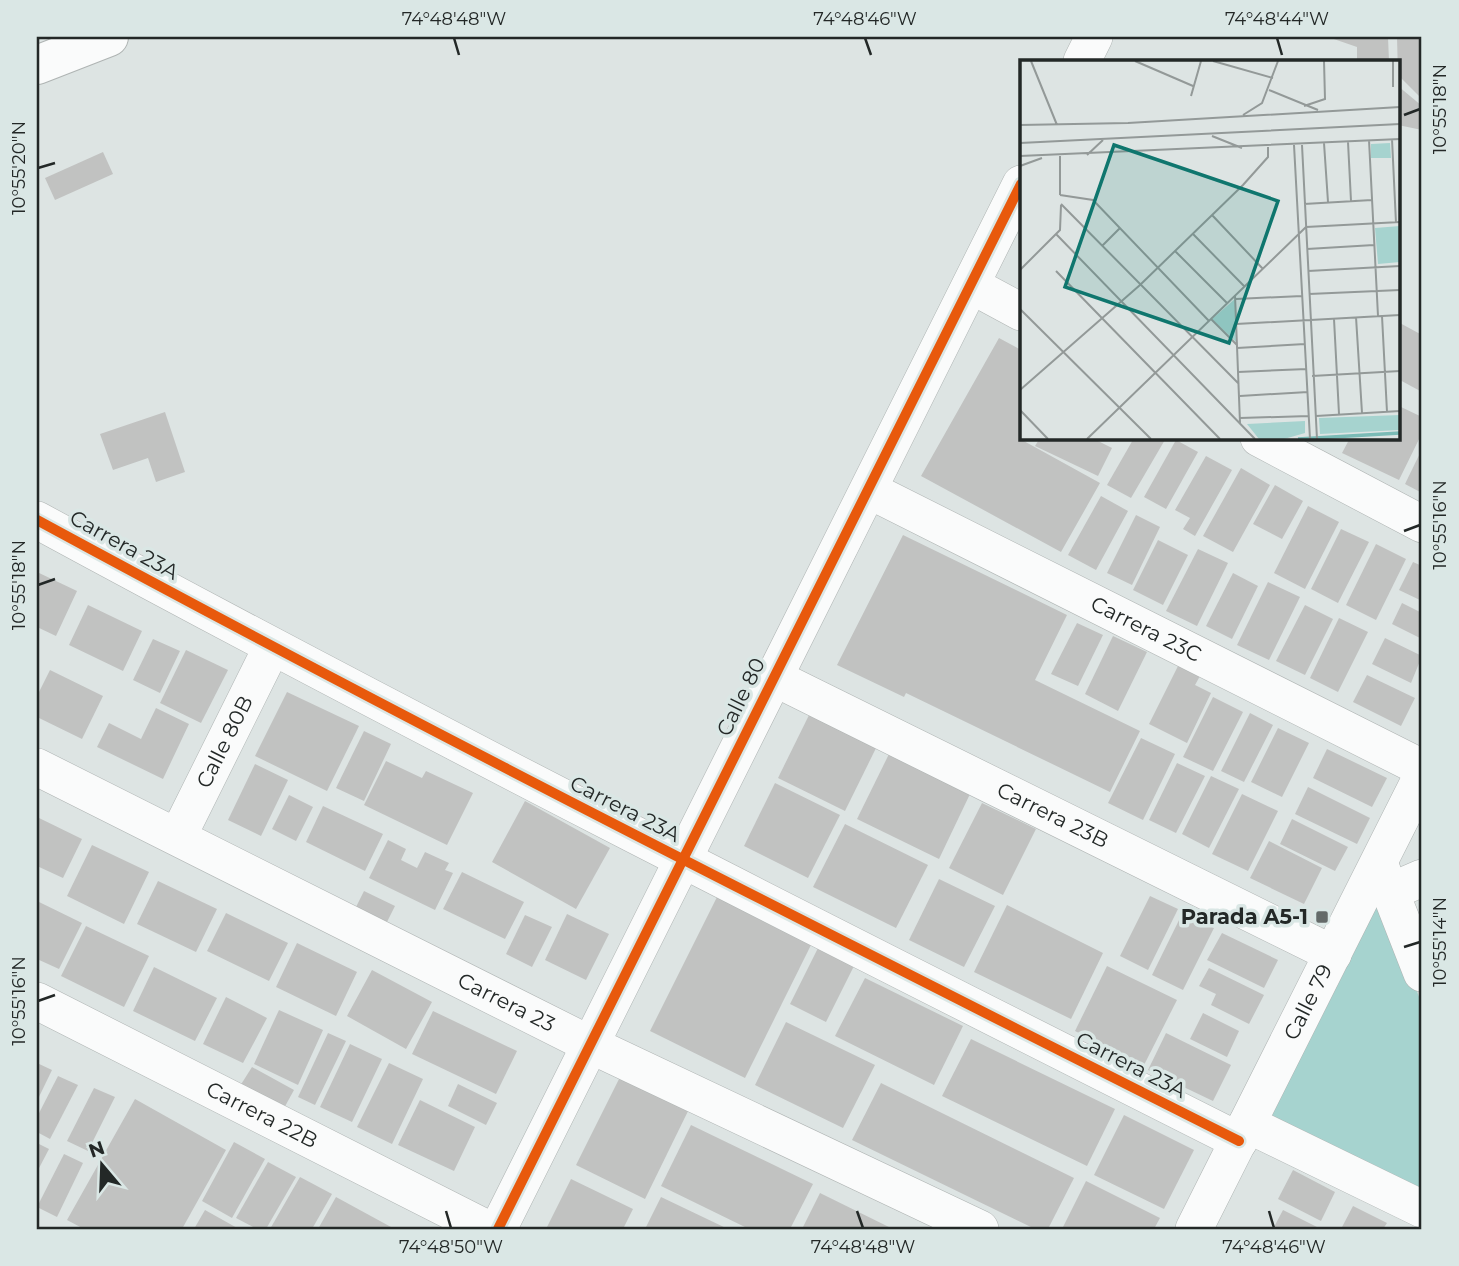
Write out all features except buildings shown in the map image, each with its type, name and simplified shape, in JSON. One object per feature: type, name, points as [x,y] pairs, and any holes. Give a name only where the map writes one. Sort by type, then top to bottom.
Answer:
[{"type":"street","points":[[37,65],[109,37]]},
{"type":"street","points":[[1082,60],[1094,37]]},
{"type":"street","name":"Calle 80","points":[[498,1229],[1020,186]]},
{"type":"street","points":[[971,285],[1020,311]]},
{"type":"street","points":[[1261,439],[1422,524]]},
{"type":"street","name":"Carrera 23C","points":[[869,491],[1422,768]]},
{"type":"street","name":"Carrera 23A","points":[[37,520],[272,647],[682,860],[1243,1133],[1422,1209]]},
{"type":"street","name":"Calle 80B","points":[[178,836],[272,647]]},
{"type":"street","name":"Carrera 23B","points":[[773,677],[1333,954]]},
{"type":"street","name":"Carrera 23","points":[[37,767],[591,1045],[981,1229]]},
{"type":"street","name":"Calle 79","points":[[1194,1229],[1333,954],[1398,877],[1422,776]]},
{"type":"street","points":[[1398,877],[1422,973]]},
{"type":"street","name":"Carrera 22B","points":[[37,1001],[487,1229]]},
{"type":"shaded area","points":[[1381,894],[1422,1005],[1422,1193],[1260,1117]]},
{"type":"cycle path","points":[[498,1229],[1020,186]]},
{"type":"cycle path","points":[[37,520],[485,757],[1239,1141]]},
{"type":"place","name":"Parada A5-1","points":[[1322,917]]}]
